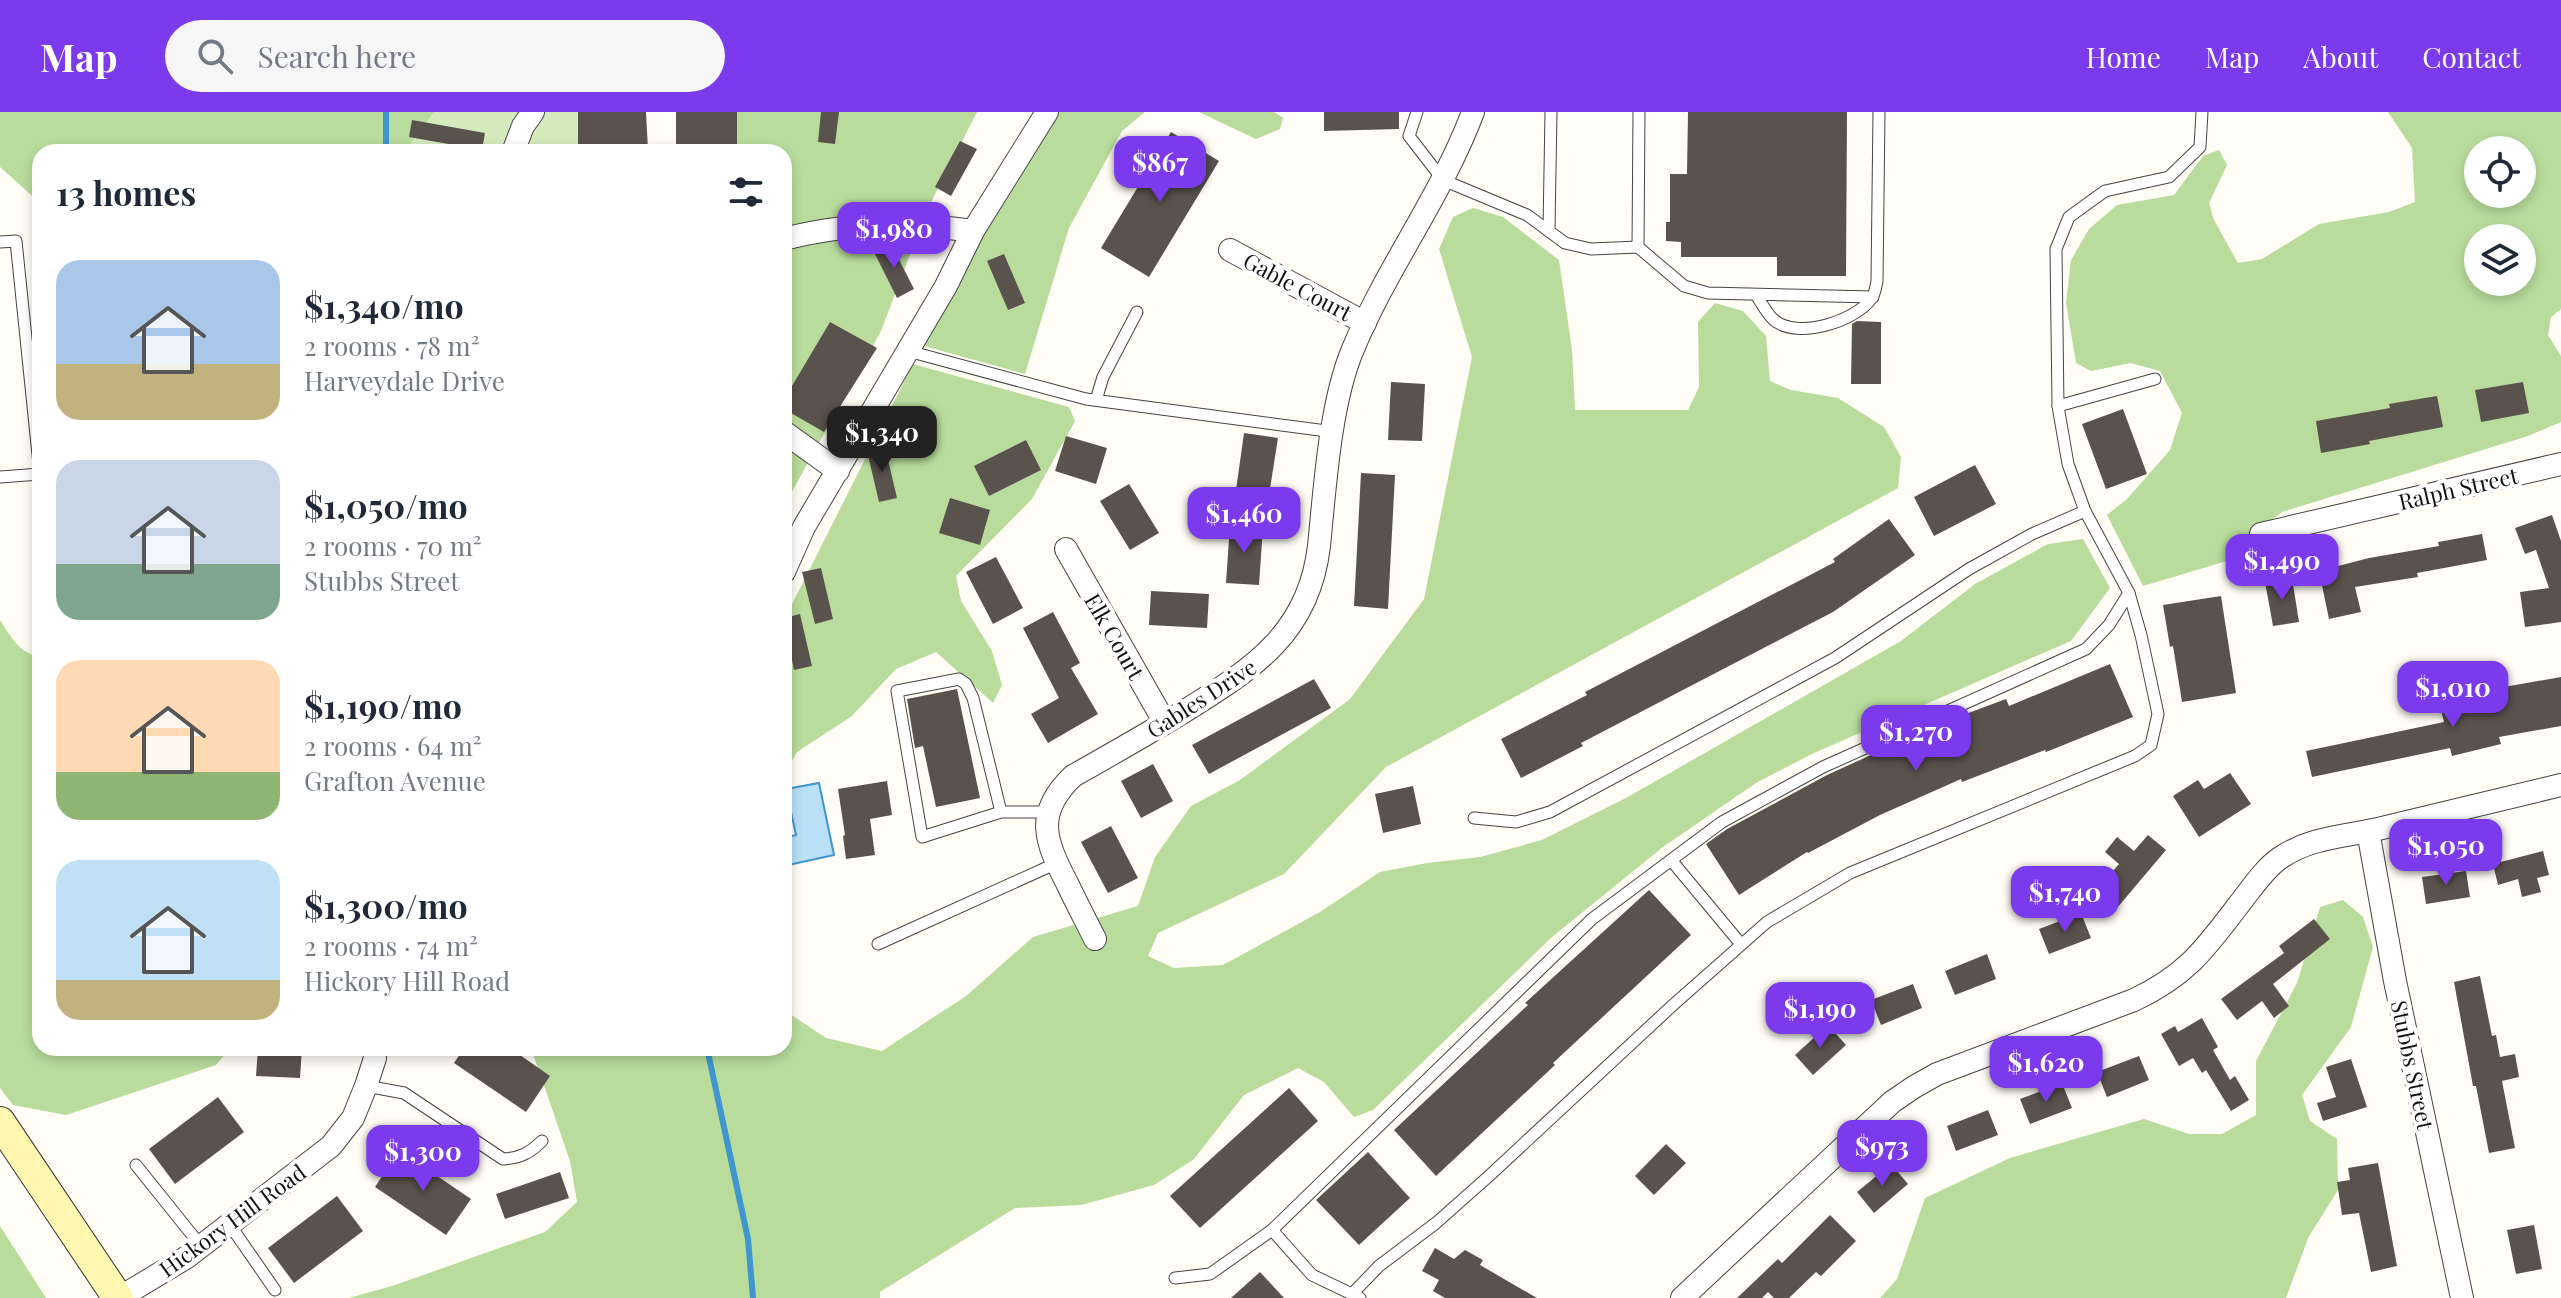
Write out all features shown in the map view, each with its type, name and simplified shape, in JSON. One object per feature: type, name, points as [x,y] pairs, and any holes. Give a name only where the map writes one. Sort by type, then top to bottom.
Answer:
[{"type":"main road","points":[[0,1122],[119,1298]]},
{"type":"street","points":[[516,144],[533,112]]},
{"type":"street","points":[[792,554],[804,527],[946,286],[973,231],[1047,112]]},
{"type":"street","name":"Gables Drive","points":[[1048,812],[1061,788],[1073,776],[1246,673],[1283,635],[1298,612],[1316,562],[1339,388],[1352,350],[1459,150],[1473,112]]},
{"type":"street","points":[[792,237],[818,230],[926,224],[973,231]]},
{"type":"street","name":"Gable Court","points":[[1230,250],[1365,323]]},
{"type":"street","points":[[792,438],[838,471]]},
{"type":"street","name":"Ralph Street","points":[[2261,534],[2561,464]]},
{"type":"street","name":"Elk Court","points":[[1066,549],[1165,723]]},
{"type":"street","points":[[1682,1298],[1892,1102],[1914,1087],[1937,1074],[2134,1000],[2160,987],[2192,963],[2276,860],[2311,841],[2368,831],[2561,785]]},
{"type":"street","points":[[1048,812],[1047,838],[1095,939]]},
{"type":"street","name":"Stubbs Street","points":[[2368,831],[2395,981],[2462,1298]]},
{"type":"street","name":"Hickory Hill Road","points":[[119,1298],[201,1246],[331,1146],[353,1118],[375,1056]]},
{"type":"lane","points":[[1417,112],[1409,136],[1443,180],[1527,215],[1565,243],[1591,249],[1638,247],[1684,286],[1708,293],[1873,297]]},
{"type":"lane","points":[[1549,229],[1551,112]]},
{"type":"lane","points":[[1638,247],[1639,112]]},
{"type":"lane","points":[[1756,295],[1775,322],[1794,327],[1825,327],[1856,313],[1873,297],[1877,281],[1879,112]]},
{"type":"lane","points":[[1272,1230],[1312,1275],[1356,1296],[1379,1266],[1436,1223],[1740,943],[1785,910],[1850,873],[2135,756],[2151,745],[2158,722],[2157,705],[2129,593],[2085,511],[2068,464],[2058,406],[2056,249],[2069,217],[2105,191],[2169,177],[2200,147],[2202,112]]},
{"type":"lane","points":[[0,242],[16,241],[32,396]]},
{"type":"lane","points":[[1096,400],[1103,377],[1137,312]]},
{"type":"lane","points":[[908,351],[1096,400],[1334,432]]},
{"type":"lane","points":[[2058,406],[2155,379]]},
{"type":"lane","points":[[0,477],[32,475]]},
{"type":"lane","points":[[1474,818],[1516,822],[1550,812],[1835,658],[1969,569],[2032,534],[2085,511]]},
{"type":"lane","points":[[1175,1278],[1210,1274],[1272,1230],[1592,919],[1722,822],[1823,767],[2086,649],[2109,625],[2129,593]]},
{"type":"lane","points":[[1001,812],[973,698],[966,684],[959,679],[897,691],[922,837],[1001,812],[1048,812]]},
{"type":"lane","points":[[1671,860],[1740,943]]},
{"type":"lane","points":[[878,944],[1057,863]]},
{"type":"lane","points":[[366,1086],[404,1093],[503,1159],[518,1158],[542,1141]]},
{"type":"lane","points":[[136,1165],[201,1246]]},
{"type":"lane","points":[[230,1225],[275,1290]]},
{"type":"green space","points":[[0,112],[434,112],[410,144],[32,144],[32,196],[0,167]]},
{"type":"green space","points":[[181,112],[616,112],[606,144],[196,144]]},
{"type":"green space","points":[[735,112],[977,112],[927,210],[881,331],[792,492],[792,144],[696,144]]},
{"type":"green space","points":[[1058,112],[1145,112],[1122,131],[1069,228],[1025,374],[920,345],[969,265],[981,230]]},
{"type":"green space","points":[[1199,112],[1274,112],[1283,118],[1280,129],[1256,139]]},
{"type":"green space","points":[[2388,112],[2561,112],[2561,309],[2551,317],[2548,335],[2561,356],[2561,422],[2528,436],[2282,512],[2238,545],[2240,557],[2143,586],[2107,515],[2127,499],[2170,450],[2182,413],[2160,371],[2131,363],[2091,371],[2076,363],[2066,303],[2071,260],[2089,229],[2117,205],[2174,195],[2203,156],[2219,150],[2227,165],[2209,203],[2214,220],[2238,263],[2262,259],[2319,224],[2389,212],[2415,202],[2412,148]]},
{"type":"green space","points":[[1473,208],[1503,217],[1559,260],[1572,350],[1575,410],[1688,410],[1699,387],[1698,322],[1715,303],[1743,311],[1766,336],[1770,381],[1791,390],[1838,398],[1884,427],[1901,457],[1898,488],[1386,767],[1284,874],[1158,933],[1148,956],[1174,968],[1223,965],[1320,912],[1380,872],[1480,857],[1542,840],[1626,798],[1901,641],[1975,584],[2048,544],[2083,539],[2110,588],[2071,641],[1814,753],[1756,783],[1663,847],[1552,937],[1373,1110],[1354,1117],[1324,1082],[1298,1068],[1244,1095],[1194,1159],[1154,1185],[1081,1205],[1015,1208],[880,1292],[880,1298],[349,1298],[545,1232],[577,1202],[570,1161],[534,1056],[792,1056],[792,1015],[826,1038],[882,1051],[966,996],[1033,937],[1138,906],[1155,857],[1191,806],[1240,780],[1350,699],[1424,599],[1472,357],[1439,249],[1453,217]]},
{"type":"green space","points":[[913,364],[1069,407],[1075,421],[1032,499],[956,576],[961,601],[992,651],[1002,685],[993,703],[936,652],[896,669],[852,716],[797,752],[792,761],[792,604]]},
{"type":"green space","points":[[0,620],[21,648],[32,654],[32,1056],[223,1056],[216,1065],[66,1115],[13,1105],[0,1088]]},
{"type":"green space","points":[[2343,900],[2363,917],[2373,947],[2351,1027],[2302,1095],[2310,1121],[2337,1139],[2338,1190],[2308,1238],[2286,1298],[1880,1298],[1897,1279],[1925,1198],[2010,1158],[2144,1119],[2189,1134],[2222,1134],[2256,1115],[2256,1061],[2297,983],[2320,907]]},
{"type":"green space","points":[[0,1226],[46,1298],[0,1298]]},
{"type":"water","points":[[819,783],[834,855],[792,864],[792,836],[796,835],[792,817],[792,788]]},
{"type":"building","points":[[578,112],[646,112],[648,144],[578,144]]},
{"type":"building","points":[[676,112],[737,112],[737,144],[676,144]]},
{"type":"building","points":[[821,112],[839,112],[835,144],[818,142]]},
{"type":"building","points":[[1324,112],[1399,112],[1399,129],[1324,131]]},
{"type":"building","points":[[1688,112],[1847,112],[1846,276],[1777,276],[1777,257],[1681,257],[1681,242],[1666,241],[1666,222],[1670,222],[1670,174],[1687,174]]},
{"type":"building","points":[[412,120],[485,133],[483,144],[448,144],[409,137]]},
{"type":"building","points":[[1171,132],[1219,161],[1149,277],[1101,248]]},
{"type":"building","points":[[960,141],[977,149],[951,196],[935,187]]},
{"type":"building","points":[[890,242],[914,289],[897,298],[873,250]]},
{"type":"building","points":[[1004,254],[1025,303],[1008,310],[987,261]]},
{"type":"building","points":[[1857,321],[1881,322],[1881,384],[1851,384],[1852,324]]},
{"type":"building","points":[[830,322],[877,348],[824,432],[792,414],[792,386]]},
{"type":"building","points":[[1391,382],[1425,384],[1422,441],[1388,440]]},
{"type":"building","points":[[2523,382],[2529,413],[2481,422],[2475,390]]},
{"type":"building","points":[[2437,396],[2443,427],[2321,453],[2316,421]]},
{"type":"building","points":[[2123,409],[2147,474],[2106,489],[2082,424]]},
{"type":"building","points":[[1244,433],[1278,438],[1269,495],[1236,490]]},
{"type":"building","points":[[1066,436],[1107,448],[1096,484],[1055,471]]},
{"type":"building","points":[[1026,440],[1041,470],[989,496],[974,466]]},
{"type":"building","points":[[885,447],[897,498],[879,502],[867,451]]},
{"type":"building","points":[[1975,465],[1996,504],[1934,536],[1914,497]]},
{"type":"building","points":[[1361,473],[1395,475],[1388,609],[1354,606]]},
{"type":"building","points":[[1129,484],[1159,533],[1130,550],[1100,501]]},
{"type":"building","points":[[950,498],[990,510],[980,545],[939,533]]},
{"type":"building","points":[[2552,515],[2561,541],[2561,622],[2525,627],[2520,592],[2549,588],[2536,550],[2525,554],[2515,528]]},
{"type":"building","points":[[1889,519],[1915,555],[1833,612],[1581,743],[1583,746],[1521,778],[1501,739],[1835,562],[1833,559]]},
{"type":"building","points":[[1230,525],[1263,527],[1259,585],[1226,583]]},
{"type":"building","points":[[2482,534],[2487,560],[2417,573],[2418,577],[2355,587],[2361,612],[2329,619],[2319,571]]},
{"type":"building","points":[[996,557],[1023,608],[993,624],[966,572]]},
{"type":"building","points":[[821,568],[833,619],[815,624],[802,572]]},
{"type":"building","points":[[2292,578],[2299,622],[2273,626],[2265,582]]},
{"type":"building","points":[[1151,591],[1209,594],[1207,628],[1149,625]]},
{"type":"building","points":[[2221,596],[2236,693],[2182,702],[2163,605]]},
{"type":"building","points":[[1053,612],[1080,663],[1071,668],[1098,714],[1048,743],[1031,714],[1059,698],[1023,628]]},
{"type":"building","points":[[800,614],[812,666],[794,670],[792,660],[792,616]]},
{"type":"building","points":[[2110,664],[2133,717],[2046,752],[1962,782],[1961,779],[1880,815],[1807,852],[1739,895],[1706,844],[1727,829],[1827,775],[1939,724],[2006,699],[2009,706]]},
{"type":"building","points":[[2561,677],[2561,726],[2499,737],[2501,744],[2452,756],[2450,748],[2312,777],[2306,751],[2444,722],[2438,697],[2463,691],[2467,706],[2506,697],[2504,687]]},
{"type":"building","points":[[1314,679],[1331,708],[1209,774],[1192,745]]},
{"type":"building","points":[[957,689],[980,798],[936,807],[923,746],[915,748],[907,699]]},
{"type":"building","points":[[1153,764],[1173,801],[1141,818],[1121,781]]},
{"type":"building","points":[[2230,773],[2251,804],[2199,837],[2173,796],[2198,780],[2204,789]]},
{"type":"building","points":[[887,781],[892,815],[870,819],[875,855],[846,859],[838,789]]},
{"type":"building","points":[[1413,786],[1421,824],[1383,833],[1375,794]]},
{"type":"building","points":[[1111,826],[1138,878],[1108,893],[1081,842]]},
{"type":"building","points":[[2148,835],[2166,850],[2117,908],[2097,890],[2119,864],[2105,852],[2117,837],[2134,851]]},
{"type":"building","points":[[2543,851],[2549,875],[2537,878],[2541,892],[2522,897],[2518,879],[2498,885],[2493,864]]},
{"type":"building","points":[[2466,871],[2470,897],[2426,904],[2422,877]]},
{"type":"building","points":[[1649,890],[1691,935],[1436,1176],[1394,1130],[1528,1005],[1525,1003]]},
{"type":"building","points":[[2081,913],[2091,938],[2049,954],[2039,929]]},
{"type":"building","points":[[2314,919],[2330,939],[2273,984],[2289,1006],[2274,1018],[2262,1001],[2237,1020],[2221,999],[2284,953],[2279,946]]},
{"type":"building","points":[[1987,954],[1996,979],[1955,995],[1945,971]]},
{"type":"building","points":[[2480,976],[2492,1036],[2496,1035],[2500,1057],[2515,1054],[2519,1077],[2502,1081],[2515,1148],[2489,1153],[2454,982]]},
{"type":"building","points":[[1913,984],[1922,1008],[1881,1025],[1871,1000]]},
{"type":"building","points":[[2202,1018],[2218,1047],[2213,1050],[2230,1080],[2235,1076],[2249,1100],[2231,1111],[2206,1070],[2202,1073],[2193,1058],[2179,1066],[2161,1034],[2175,1026],[2178,1032]]},
{"type":"building","points":[[1828,1025],[1846,1045],[1813,1075],[1795,1055]]},
{"type":"building","points":[[257,1056],[301,1056],[300,1078],[256,1076]]},
{"type":"building","points":[[459,1056],[521,1056],[550,1076],[526,1112],[454,1063]]},
{"type":"building","points":[[2139,1056],[2149,1080],[2107,1097],[2097,1072]]},
{"type":"building","points":[[2351,1059],[2367,1107],[2323,1121],[2317,1103],[2336,1097],[2326,1067]]},
{"type":"building","points":[[2062,1083],[2072,1108],[2030,1124],[2020,1099]]},
{"type":"building","points":[[1289,1088],[1318,1121],[1200,1228],[1170,1196]]},
{"type":"building","points":[[218,1097],[244,1132],[175,1184],[149,1149]]},
{"type":"building","points":[[1988,1110],[1998,1135],[1956,1151],[1947,1126]]},
{"type":"building","points":[[1666,1144],[1686,1163],[1654,1195],[1635,1176]]},
{"type":"building","points":[[399,1150],[471,1199],[446,1235],[375,1187]]},
{"type":"building","points":[[1368,1152],[1410,1198],[1359,1245],[1316,1200]]},
{"type":"building","points":[[2378,1163],[2397,1266],[2371,1272],[2359,1213],[2342,1215],[2337,1182],[2350,1180],[2348,1168]]},
{"type":"building","points":[[1891,1164],[1908,1184],[1874,1213],[1857,1192]]},
{"type":"building","points":[[560,1172],[569,1198],[505,1219],[496,1194]]},
{"type":"building","points":[[337,1196],[363,1231],[294,1283],[268,1248]]},
{"type":"building","points":[[1830,1215],[1856,1241],[1821,1276],[1816,1272],[1789,1298],[1774,1298],[1768,1292],[1762,1298],[1737,1298],[1778,1259],[1782,1263]]},
{"type":"building","points":[[2534,1225],[2542,1269],[2516,1274],[2507,1230]]},
{"type":"building","points":[[1435,1248],[1454,1259],[1465,1250],[1483,1260],[1480,1265],[1537,1298],[1445,1298],[1433,1291],[1439,1280],[1422,1271]]},
{"type":"building","points":[[1260,1272],[1284,1298],[1231,1298]]},
{"type":"waterway","points":[[386,112],[386,144]]},
{"type":"waterway","points":[[709,1056],[748,1239],[753,1298]]}]
